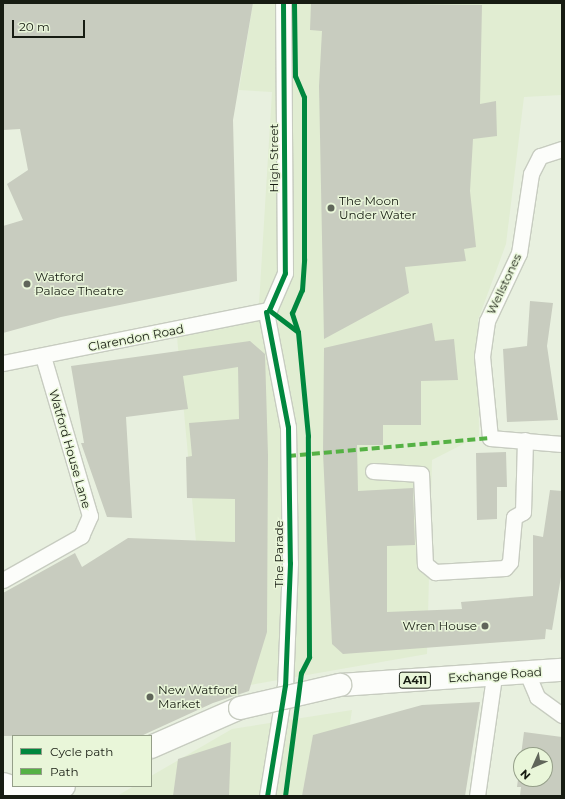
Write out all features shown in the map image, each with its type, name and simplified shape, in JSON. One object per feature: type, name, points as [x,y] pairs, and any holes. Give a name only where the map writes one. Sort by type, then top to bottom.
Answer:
[{"type":"main road","name":"Exchange Road","points":[[152,748],[240,708],[340,685],[494,676],[562,670]]},
{"type":"main road","points":[[12,787],[41,796],[62,787]]},
{"type":"lane","name":"High Street","points":[[267,311],[285,273],[283,3]]},
{"type":"lane","name":"Wellstones","points":[[562,149],[540,156],[531,174],[519,253],[487,321],[482,356],[490,438],[562,444]]},
{"type":"lane","name":"Clarendon Road","points":[[3,364],[267,311]]},
{"type":"lane","name":"The Parade","points":[[267,311],[288,427],[290,563],[285,685],[267,796]]},
{"type":"lane","name":"Watford House Lane","points":[[3,580],[81,536],[90,516],[43,356]]},
{"type":"lane","points":[[373,471],[421,474],[425,564],[435,572],[505,568],[510,562],[514,517],[523,512],[525,440]]},
{"type":"lane","points":[[527,673],[537,697],[562,715]]},
{"type":"lane","points":[[477,796],[494,676]]},
{"type":"shaded area","points":[[253,3],[562,3],[562,95],[524,97],[506,244],[478,320],[479,436],[432,460],[427,654],[210,692],[177,337],[258,320],[272,92],[239,90]]},
{"type":"shaded area","points":[[352,710],[339,796],[117,796],[132,787],[152,787],[152,775],[232,729]]},
{"type":"building","points":[[3,3],[253,3],[233,120],[237,281],[61,317],[3,333],[3,226],[23,220],[7,184],[28,170],[20,129],[3,130]]},
{"type":"building","points":[[311,3],[482,5],[480,104],[496,101],[497,136],[473,139],[470,191],[476,247],[464,249],[466,261],[405,267],[409,293],[324,339],[319,86],[322,31],[310,30]]},
{"type":"building","points":[[530,301],[553,303],[547,346],[558,420],[507,422],[503,349],[527,346]]},
{"type":"building","points":[[432,323],[435,341],[454,339],[458,380],[421,381],[421,425],[383,425],[383,445],[357,445],[358,491],[413,488],[415,545],[387,546],[387,612],[462,609],[461,602],[533,596],[533,535],[543,537],[550,490],[562,491],[562,571],[552,630],[546,629],[545,639],[343,654],[332,644],[323,453],[324,348]]},
{"type":"building","points":[[250,341],[265,354],[268,455],[267,632],[249,691],[213,703],[143,735],[3,736],[3,593],[75,553],[82,567],[128,538],[235,542],[235,499],[187,498],[186,457],[192,456],[189,423],[239,419],[238,367],[183,376],[188,409],[126,417],[132,518],[107,517],[81,443],[84,443],[71,366]]},
{"type":"building","points":[[506,452],[507,487],[497,487],[497,519],[477,520],[476,453]]},
{"type":"building","points":[[480,702],[465,796],[302,796],[313,735],[422,705]]},
{"type":"building","points":[[524,732],[562,737],[562,796],[520,796],[521,787],[553,787],[553,747],[522,747]]},
{"type":"building","points":[[231,742],[229,796],[173,796],[178,759]]},
{"type":"marked path","points":[[288,456],[490,438]]},
{"type":"cycle path","points":[[283,3],[285,273],[269,310],[298,332]]},
{"type":"cycle path","points":[[285,796],[301,673],[309,657],[308,436],[298,332],[292,313],[302,290],[304,259],[304,97],[295,76],[294,3]]},
{"type":"cycle path","points":[[266,312],[288,427],[290,563],[285,685],[267,796]]},
{"type":"place","name":"The Moon Under Water","points":[[331,208]]},
{"type":"place","name":"Watford Palace Theatre","points":[[27,284]]},
{"type":"place","name":"Wren House","points":[[485,626]]},
{"type":"place","name":"New Watford Market","points":[[150,697]]}]
